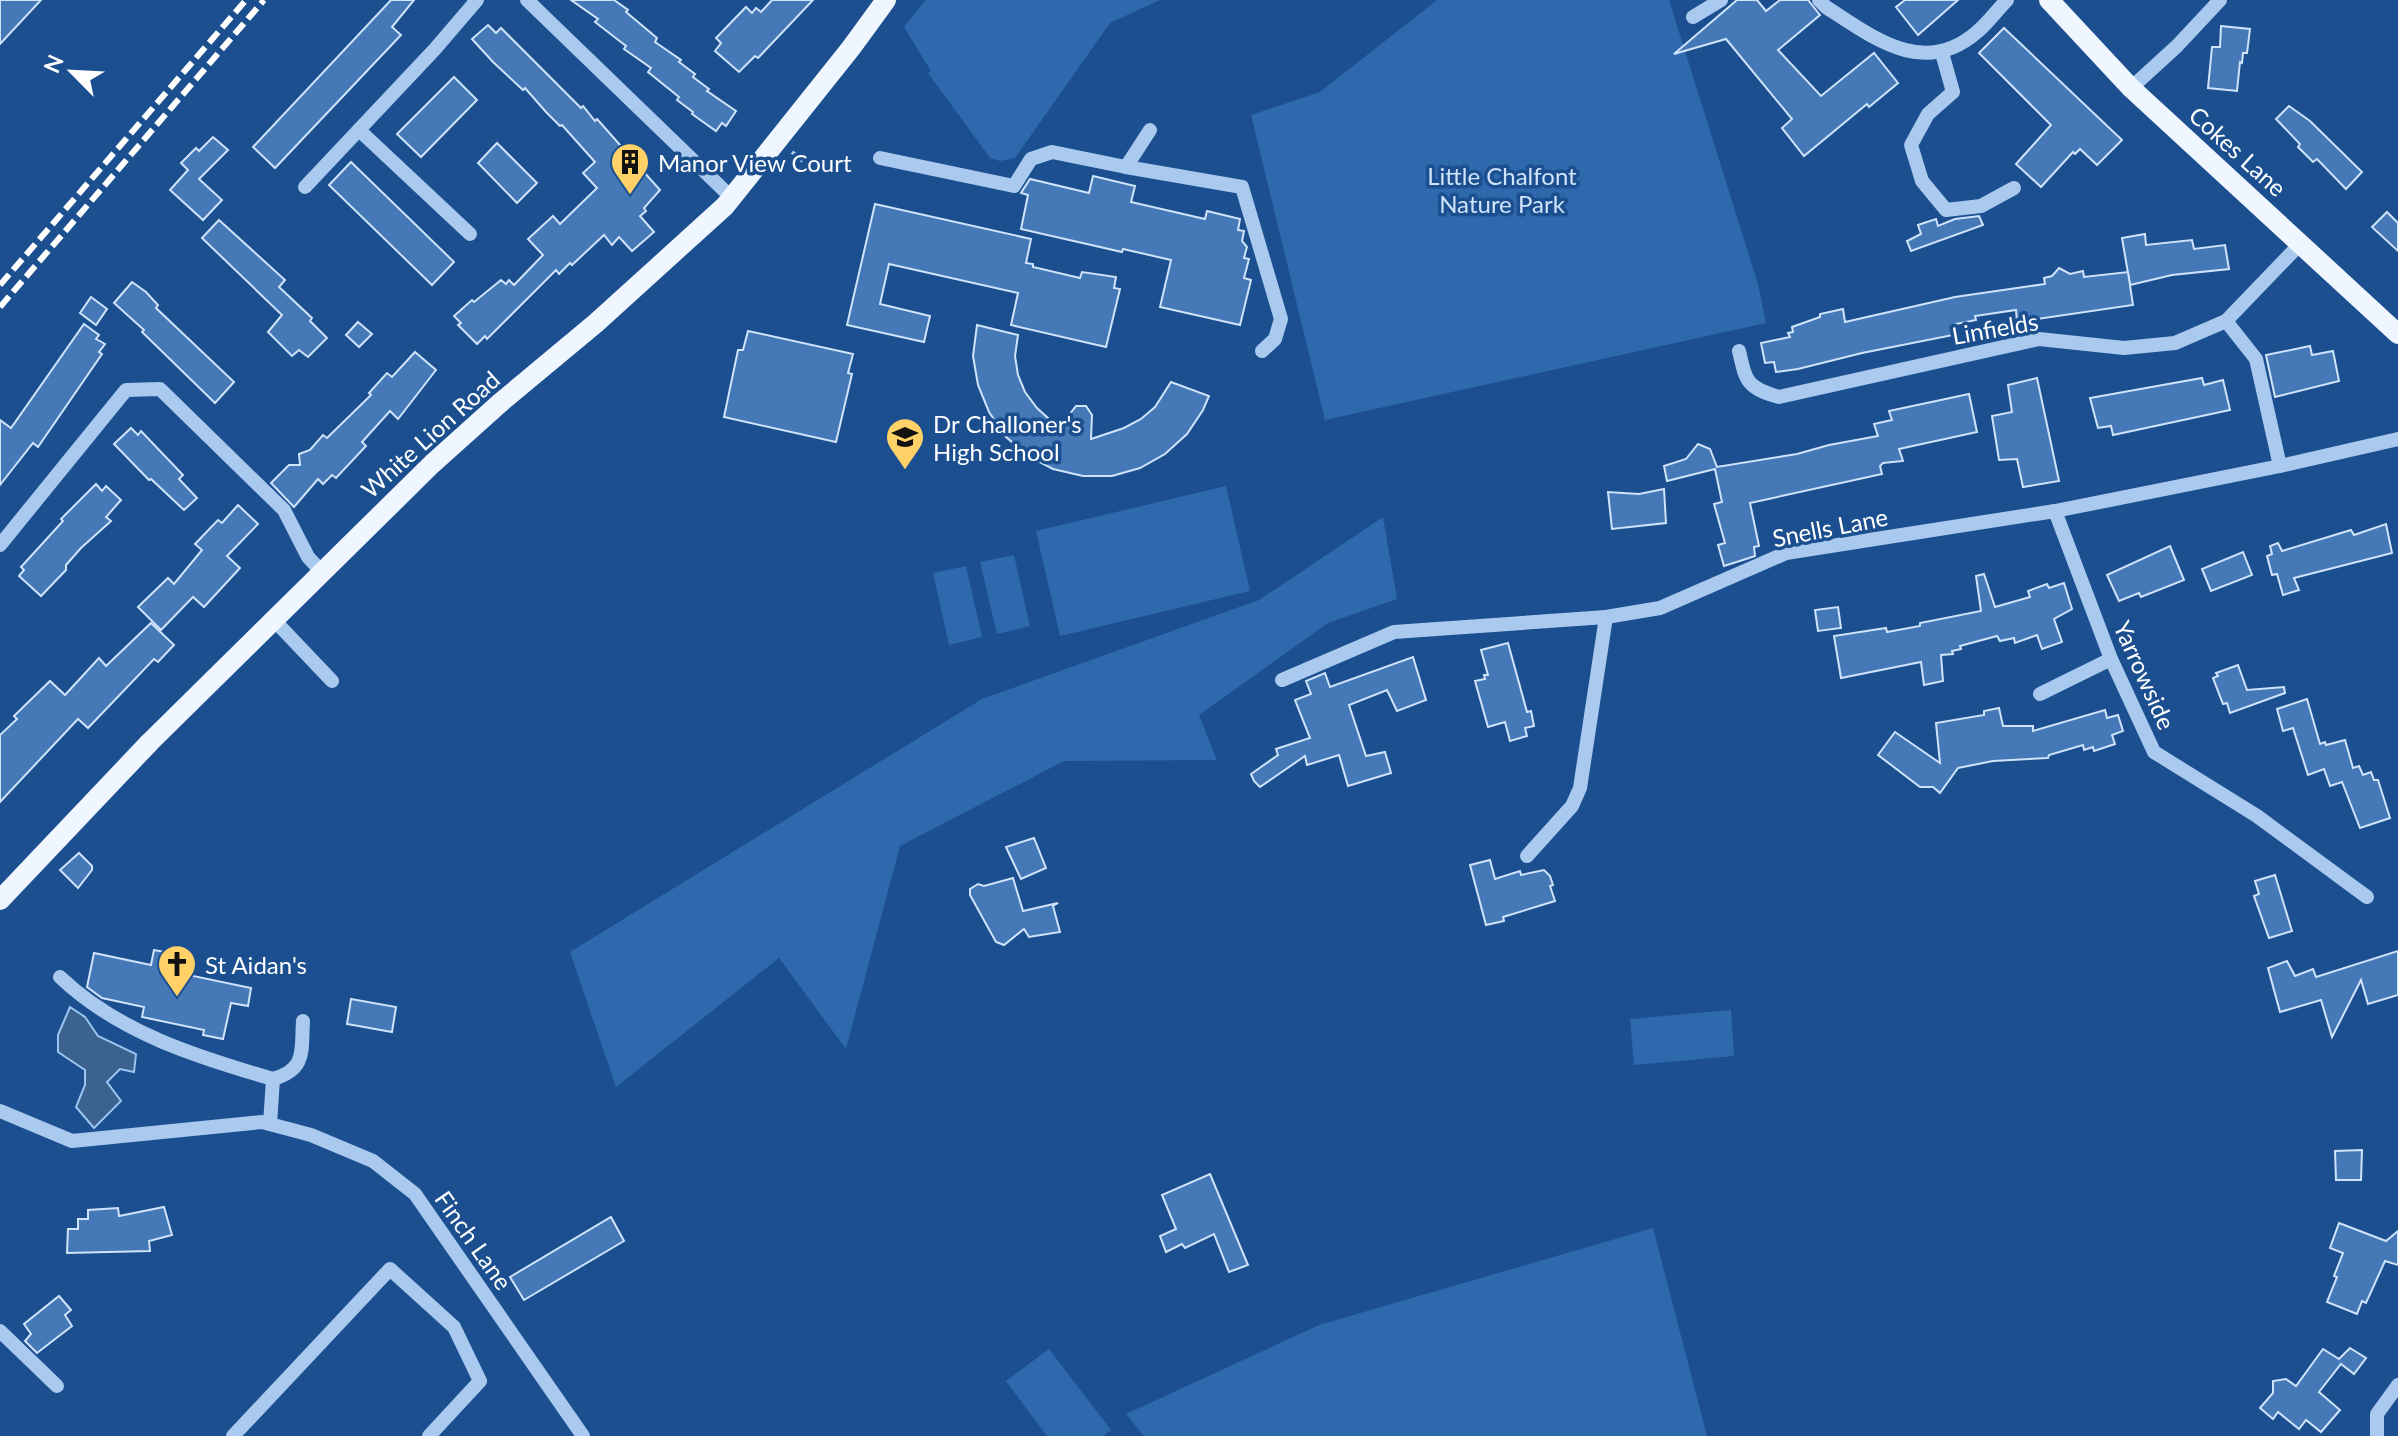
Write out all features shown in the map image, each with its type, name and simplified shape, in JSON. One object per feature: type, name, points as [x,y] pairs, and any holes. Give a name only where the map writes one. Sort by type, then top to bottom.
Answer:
[{"type":"main road","name":"White Lion Road","points":[[0,900],[150,742],[432,464],[596,323],[732,198],[886,0]]},
{"type":"main road","name":"Cokes Lane","points":[[2049,0],[2131,88],[2398,334]]},
{"type":"street","points":[[305,187],[477,0]]},
{"type":"street","points":[[527,0],[732,198]]},
{"type":"street","points":[[1693,17],[1721,0]]},
{"type":"street","points":[[1823,4],[1880,41],[1922,55],[1942,53],[1976,33],[2007,0]]},
{"type":"street","points":[[2131,88],[2177,46],[2220,0]]},
{"type":"street","points":[[1942,53],[1953,92],[1928,114],[1911,145],[1922,181],[1946,210],[1981,206],[2014,188]]},
{"type":"street","points":[[359,130],[470,234]]},
{"type":"street","points":[[1126,167],[1150,130]]},
{"type":"street","points":[[880,158],[1014,186],[1031,159],[1052,152],[1242,187],[1281,319],[1275,339],[1262,351]]},
{"type":"street","name":"Linfields","points":[[1739,351],[1745,379],[1758,391],[1779,397],[2039,339],[2124,348],[2175,343],[2226,321],[2301,243]]},
{"type":"street","points":[[2226,321],[2256,359],[2280,466]]},
{"type":"street","points":[[0,545],[126,390],[160,389],[284,510],[308,557],[321,571]]},
{"type":"street","name":"Snells Lane","points":[[1282,680],[1394,632],[1606,617],[1660,608],[1786,553],[2055,511],[2398,439]]},
{"type":"street","name":"Yarrowside","points":[[2055,511],[2111,659],[2154,752],[2257,816],[2367,897]]},
{"type":"street","points":[[1527,856],[1572,806],[1580,788],[1606,617]]},
{"type":"street","points":[[273,619],[332,681]]},
{"type":"street","points":[[2040,694],[2111,659]]},
{"type":"street","points":[[60,977],[87,1001],[158,1041],[197,1057],[273,1079],[297,1067],[303,1021]]},
{"type":"street","points":[[270,1124],[273,1079]]},
{"type":"street","name":"Finch Lane","points":[[0,1111],[72,1141],[247,1123],[270,1124],[311,1135],[373,1161],[415,1194],[583,1436]]},
{"type":"street","points":[[233,1436],[390,1269],[454,1327],[480,1381],[429,1436]]},
{"type":"street","points":[[0,1331],[57,1386]]},
{"type":"street","points":[[2377,1436],[2377,1414],[2398,1385]]},
{"type":"path","points":[[778,140],[814,170]]},
{"type":"green space","points":[[926,0],[1160,0],[1110,23],[1015,158],[1000,161],[990,158],[928,73],[931,71],[904,27]]},
{"type":"green space","name":"Little Chalfont Nature Park","points":[[1437,0],[1669,0],[1758,284],[1766,323],[1325,420],[1251,115],[1320,92]]},
{"type":"green space","points":[[1226,486],[1250,591],[1060,636],[1036,531]]},
{"type":"green space","points":[[1383,517],[1397,599],[1328,623],[1199,715],[1217,760],[1064,761],[900,846],[846,1049],[779,958],[616,1087],[570,952],[982,699],[1259,600]]},
{"type":"green space","points":[[1014,555],[1030,626],[997,634],[980,562]]},
{"type":"green space","points":[[966,566],[982,637],[949,645],[933,573]]},
{"type":"green space","points":[[1731,1010],[1734,1056],[1634,1065],[1630,1019]]},
{"type":"green space","points":[[1653,1228],[1707,1436],[1144,1436],[1126,1414],[1319,1325]]},
{"type":"green space","points":[[1049,1349],[1111,1430],[1103,1436],[1047,1436],[1006,1381]]},
{"type":"shaded area","points":[[70,1007],[85,1017],[98,1036],[136,1054],[134,1072],[120,1069],[107,1082],[121,1101],[94,1128],[76,1107],[85,1085],[85,1070],[58,1052],[58,1035]]},
{"type":"building","points":[[0,0],[41,0],[0,44]]},
{"type":"building","points":[[391,0],[414,0],[392,27],[401,35],[275,168],[253,147]]},
{"type":"building","points":[[571,0],[614,0],[628,10],[626,12],[657,38],[655,42],[695,74],[693,77],[709,89],[707,91],[736,111],[726,126],[722,123],[716,131],[692,114],[677,100],[679,97],[648,72],[651,68],[624,49],[626,46],[595,22],[598,19]]},
{"type":"building","points":[[772,0],[813,0],[758,58],[755,56],[739,72],[715,51],[721,43],[716,38],[746,7],[752,13],[756,8],[761,12]]},
{"type":"building","points":[[1737,0],[1757,0],[1766,11],[1780,0],[1808,0],[1820,15],[1778,50],[1821,96],[1874,53],[1898,83],[1869,107],[1867,104],[1804,156],[1782,128],[1792,119],[1726,39],[1674,54]]},
{"type":"building","points":[[1905,0],[1958,0],[1918,35],[1896,7]]},
{"type":"building","points":[[488,25],[496,33],[501,28],[581,108],[583,106],[595,121],[597,119],[660,190],[640,216],[654,232],[632,251],[619,237],[612,245],[604,235],[572,265],[570,263],[559,274],[556,270],[487,339],[485,336],[477,344],[458,325],[461,323],[454,316],[501,280],[506,284],[509,280],[514,285],[543,255],[528,239],[553,216],[560,224],[597,188],[583,173],[595,162],[525,88],[523,90],[472,39]]},
{"type":"building","points":[[2221,26],[2250,29],[2247,53],[2243,53],[2240,62],[2237,91],[2208,88],[2212,47],[2220,47]]},
{"type":"building","points":[[2004,28],[2122,140],[2097,165],[2080,149],[2075,154],[2073,152],[2041,187],[2016,164],[2051,125],[1979,53]]},
{"type":"building","points":[[454,77],[477,100],[421,157],[397,134]]},
{"type":"building","points":[[2289,106],[2310,121],[2362,172],[2346,189],[2317,159],[2313,162],[2298,147],[2300,144],[2276,119]]},
{"type":"building","points":[[213,137],[228,150],[199,179],[222,200],[203,220],[170,190],[188,170],[181,163]]},
{"type":"building","points":[[497,143],[537,183],[517,203],[478,163]]},
{"type":"building","points":[[351,162],[454,262],[432,285],[329,185]]},
{"type":"building","points":[[1093,176],[1135,186],[1131,202],[1205,219],[1207,211],[1240,219],[1238,230],[1244,231],[1242,241],[1247,247],[1244,258],[1249,259],[1244,278],[1251,280],[1240,325],[1160,307],[1171,260],[1021,229],[1028,195],[1021,193],[1030,179],[1089,193]]},
{"type":"building","points":[[875,204],[1031,239],[1026,263],[1033,264],[1033,267],[1080,278],[1082,272],[1116,277],[1114,288],[1120,289],[1106,347],[1011,325],[1018,293],[889,264],[880,304],[930,316],[924,342],[847,325]]},
{"type":"building","points":[[2387,212],[2398,223],[2398,251],[2372,227]]},
{"type":"building","points":[[1979,216],[1983,225],[1911,251],[1907,241],[1921,234],[1918,225],[1936,219],[1938,226],[1955,219]]},
{"type":"building","points":[[219,220],[285,280],[279,287],[312,318],[310,321],[327,338],[308,357],[299,350],[292,356],[268,332],[282,315],[202,238]]},
{"type":"building","points":[[2145,234],[2146,245],[2192,240],[2194,249],[2225,245],[2229,269],[2172,275],[2130,285],[2122,238]]},
{"type":"building","points":[[2059,268],[2070,274],[2083,271],[2084,277],[2128,272],[2133,305],[2017,322],[2016,310],[1975,316],[1976,320],[1956,324],[1958,334],[1798,369],[1776,372],[1774,362],[1765,363],[1761,343],[1790,337],[1788,333],[1793,332],[1792,327],[1820,317],[1820,314],[1843,309],[1845,322],[1955,297],[2045,284],[2044,278],[2052,276]]},
{"type":"building","points":[[132,282],[146,292],[158,305],[156,308],[234,382],[215,403],[114,303]]},
{"type":"building","points":[[91,297],[107,309],[96,325],[80,313]]},
{"type":"building","points":[[358,322],[372,334],[359,347],[346,335]]},
{"type":"building","points":[[84,324],[99,335],[96,339],[105,344],[99,352],[102,354],[38,447],[33,443],[0,485],[0,420],[11,428]]},
{"type":"building","points":[[977,325],[1018,335],[1015,356],[1025,392],[1059,428],[1076,406],[1086,406],[1092,415],[1091,439],[1141,419],[1155,407],[1171,382],[1209,396],[1187,434],[1165,454],[1140,468],[1112,476],[1083,476],[1053,469],[1028,456],[1005,436],[989,412],[978,385],[973,356]]},
{"type":"building","points":[[748,331],[853,354],[848,373],[852,374],[836,442],[724,417],[738,350],[743,350]]},
{"type":"building","points":[[2310,346],[2312,355],[2333,351],[2339,381],[2275,397],[2266,355]]},
{"type":"building","points":[[415,352],[436,370],[398,419],[390,411],[362,442],[366,446],[336,478],[332,475],[323,484],[318,479],[294,507],[271,483],[289,465],[300,465],[299,454],[310,450],[323,435],[327,438],[371,395],[369,393],[387,373],[392,377]]},
{"type":"building","points":[[2037,378],[2059,481],[2023,487],[2017,459],[1999,460],[1992,416],[2012,412],[2008,385]]},
{"type":"building","points":[[2202,378],[2204,385],[2223,380],[2230,410],[2113,435],[2111,426],[2098,428],[2090,398]]},
{"type":"building","points":[[1969,394],[1977,432],[1899,449],[1903,461],[1883,463],[1880,466],[1882,474],[1750,503],[1759,546],[1754,547],[1755,556],[1724,566],[1718,545],[1725,543],[1714,504],[1722,502],[1715,469],[1667,481],[1664,466],[1686,459],[1698,444],[1710,449],[1717,467],[1797,454],[1878,436],[1874,424],[1892,420],[1889,411]]},
{"type":"building","points":[[131,428],[138,435],[141,431],[183,475],[179,479],[197,498],[184,510],[114,444]]},
{"type":"building","points":[[96,484],[102,491],[106,486],[121,500],[106,517],[111,521],[81,548],[66,565],[66,570],[41,596],[19,576],[24,570],[21,567],[63,521],[61,519]]},
{"type":"building","points":[[1664,489],[1666,523],[1612,529],[1608,492],[1639,494]]},
{"type":"building","points":[[238,505],[258,524],[227,556],[240,568],[204,607],[193,597],[161,630],[138,607],[168,578],[174,584],[202,550],[195,544],[218,520],[222,523]]},
{"type":"building","points":[[2386,524],[2392,553],[2294,578],[2299,590],[2283,595],[2277,574],[2272,575],[2267,556],[2272,554],[2270,546],[2278,543],[2282,551],[2351,530],[2354,535]]},
{"type":"building","points":[[2170,546],[2184,580],[2141,597],[2139,593],[2119,601],[2107,575]]},
{"type":"building","points":[[2243,552],[2252,575],[2211,591],[2202,569]]},
{"type":"building","points":[[1984,574],[1995,607],[2030,597],[2028,591],[2047,584],[2049,588],[2064,583],[2072,609],[2054,619],[2062,642],[2042,649],[2037,635],[2015,643],[2014,638],[2000,641],[1997,636],[1960,646],[1961,649],[1952,651],[1953,654],[1941,655],[1943,681],[1924,685],[1921,662],[1841,678],[1834,636],[1886,628],[1887,632],[1981,611],[1976,576]]},
{"type":"building","points":[[1838,607],[1841,628],[1818,631],[1815,610]]},
{"type":"building","points":[[151,623],[174,645],[158,662],[154,659],[88,728],[78,719],[0,802],[0,735],[17,719],[14,716],[50,681],[65,695],[99,658],[106,666]]},
{"type":"building","points":[[1508,643],[1527,712],[1531,711],[1534,726],[1525,728],[1527,736],[1510,741],[1505,722],[1488,727],[1475,681],[1488,675],[1481,650]]},
{"type":"building","points":[[1413,657],[1426,700],[1397,711],[1387,690],[1349,705],[1366,756],[1385,752],[1391,773],[1348,786],[1339,755],[1307,765],[1305,756],[1260,787],[1254,781],[1251,774],[1278,755],[1276,749],[1310,738],[1295,700],[1311,694],[1306,681],[1325,673],[1330,687]]},
{"type":"building","points":[[2238,665],[2247,690],[2284,687],[2285,693],[2230,713],[2213,678],[2218,676],[2216,673]]},
{"type":"building","points":[[2307,699],[2320,744],[2345,740],[2353,768],[2359,766],[2363,775],[2371,772],[2374,780],[2378,780],[2390,818],[2360,828],[2342,782],[2330,786],[2324,769],[2308,775],[2293,728],[2283,731],[2277,709]]},
{"type":"building","points":[[1999,708],[2003,726],[2033,726],[2033,731],[2105,710],[2107,718],[2118,715],[2123,731],[2112,735],[2115,744],[2094,751],[2093,747],[2084,750],[2083,745],[2049,755],[2048,758],[1993,761],[1958,768],[1940,793],[1933,787],[1920,787],[1878,755],[1895,732],[1940,763],[1936,723],[1984,715],[1984,711]]},
{"type":"building","points":[[1034,838],[1046,868],[1021,879],[1006,847]]},
{"type":"building","points":[[79,853],[92,866],[92,870],[78,888],[60,870]]},
{"type":"building","points":[[1490,860],[1495,879],[1520,871],[1521,875],[1544,870],[1550,876],[1555,901],[1486,925],[1470,865]]},
{"type":"building","points":[[2275,875],[2292,931],[2269,938],[2254,896],[2259,894],[2255,881]]},
{"type":"building","points":[[1013,878],[1023,911],[1058,903],[1053,906],[1060,932],[1029,937],[1024,929],[1004,945],[996,942],[970,895],[970,889],[978,884],[984,886]]},
{"type":"building","name":"St Aidan's","points":[[154,950],[181,955],[178,970],[193,973],[193,976],[251,988],[248,1006],[231,1003],[223,1039],[203,1035],[204,1030],[142,1017],[144,1007],[102,998],[87,987],[94,953],[151,965]]},
{"type":"building","points":[[2398,951],[2398,995],[2368,1004],[2361,980],[2332,1037],[2321,1000],[2280,1012],[2268,968],[2287,961],[2295,976],[2313,969],[2316,977]]},
{"type":"building","points":[[351,999],[396,1007],[392,1032],[347,1024]]},
{"type":"building","points":[[2362,1150],[2361,1180],[2336,1180],[2335,1151]]},
{"type":"building","points":[[1210,1174],[1248,1265],[1229,1272],[1214,1234],[1185,1248],[1182,1244],[1166,1252],[1160,1236],[1176,1229],[1162,1195]]},
{"type":"building","points":[[164,1207],[172,1235],[149,1241],[150,1251],[67,1253],[68,1229],[78,1229],[78,1219],[88,1219],[88,1210],[118,1208],[119,1216]]},
{"type":"building","points":[[611,1217],[624,1241],[524,1300],[510,1277]]},
{"type":"building","points":[[2339,1223],[2386,1241],[2398,1231],[2398,1265],[2385,1261],[2366,1303],[2362,1301],[2357,1314],[2327,1302],[2343,1253],[2330,1248]]},
{"type":"building","points":[[59,1296],[71,1310],[65,1315],[72,1326],[37,1353],[25,1341],[31,1334],[24,1324]]},
{"type":"building","points":[[2350,1348],[2366,1358],[2354,1374],[2341,1364],[2319,1392],[2340,1410],[2321,1432],[2306,1420],[2299,1429],[2278,1412],[2273,1419],[2260,1408],[2273,1393],[2273,1381],[2286,1379],[2296,1386],[2323,1349],[2339,1359]]},
{"type":"railway","points":[[0,285],[246,0]]},
{"type":"railway","points":[[0,307],[264,0]]},
{"type":"place","name":"Manor View Court","points":[[630,196]]},
{"type":"place","name":"Dr Challoner's High School","points":[[905,471]]},
{"type":"place","name":"St Aidan's","points":[[177,998]]}]
